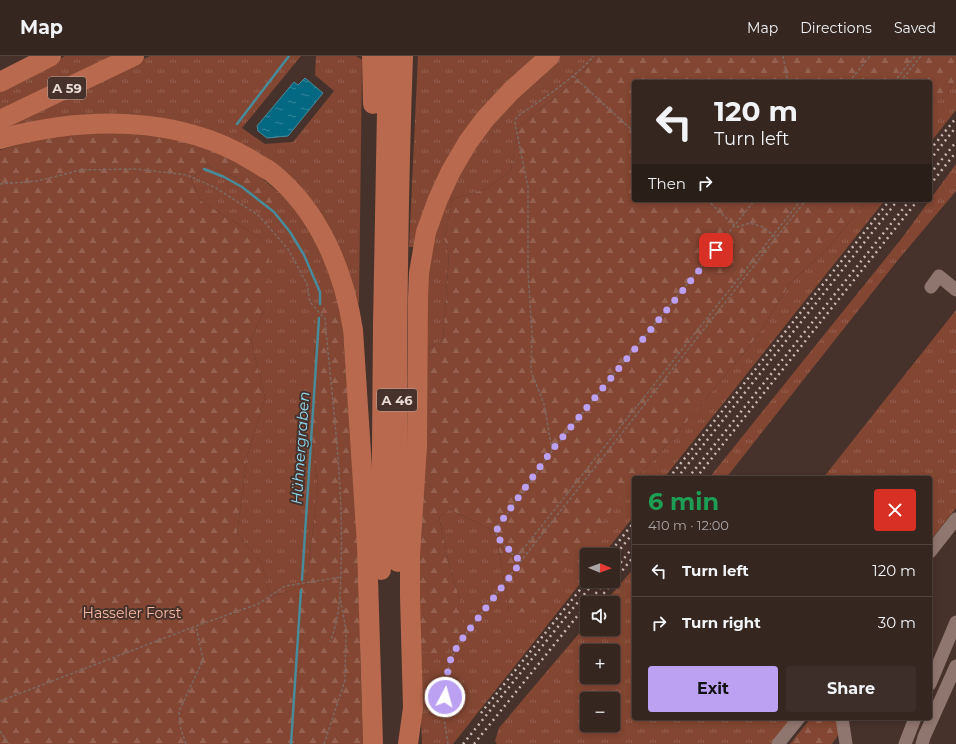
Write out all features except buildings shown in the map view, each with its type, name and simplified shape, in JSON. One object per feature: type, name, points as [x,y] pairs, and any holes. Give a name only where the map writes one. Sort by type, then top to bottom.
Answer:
[{"type":"highway","name":"A 59","points":[[0,82],[51,56]]},
{"type":"highway","name":"A 59","points":[[0,120],[134,56]]},
{"type":"highway","points":[[372,56],[372,127],[385,161]]},
{"type":"highway","name":"A 46","points":[[383,744],[381,512],[385,161],[388,56]]},
{"type":"highway","name":"A 46","points":[[403,56],[399,217],[397,450],[398,589],[404,744]]},
{"type":"highway","points":[[408,744],[413,708],[410,555],[416,446],[418,298],[419,273],[426,232],[450,171],[468,142],[485,119],[511,91],[550,56]]},
{"type":"highway","points":[[0,139],[54,128],[92,124],[146,125],[193,134],[217,142],[245,156],[271,172],[296,197],[316,224],[330,248],[342,280],[350,305],[354,330],[367,545],[373,744]]},
{"type":"street","points":[[931,287],[939,276],[956,290]]},
{"type":"street","points":[[932,549],[956,519]]},
{"type":"street","points":[[932,679],[956,622]]},
{"type":"street","points":[[932,719],[956,666]]},
{"type":"street","points":[[778,744],[797,720]]},
{"type":"street","points":[[842,720],[846,744]]},
{"type":"street","points":[[905,744],[914,720]]},
{"type":"street","points":[[922,744],[932,720]]},
{"type":"path","points":[[552,450],[544,404],[531,371],[532,334],[528,272],[528,187],[515,123],[518,116],[573,76],[594,56]]},
{"type":"path","points":[[783,56],[788,80]]},
{"type":"path","points":[[851,80],[870,56]]},
{"type":"path","points":[[896,80],[915,56]]},
{"type":"path","points":[[902,80],[921,56]]},
{"type":"path","points":[[573,76],[632,130]]},
{"type":"path","points":[[0,184],[37,181],[81,170],[136,169],[187,175],[216,188],[258,215],[288,249],[307,284],[310,302],[325,319],[339,469],[342,538],[340,595],[333,634],[330,642]]},
{"type":"path","points":[[709,202],[735,226],[737,227],[750,223],[763,227],[776,238]]},
{"type":"path","points":[[521,562],[498,538],[496,529],[552,450],[753,202]]},
{"type":"path","points":[[516,558],[799,202]]},
{"type":"path","points":[[448,744],[444,720],[445,685],[450,661],[459,643],[477,618],[805,202]]},
{"type":"path","points":[[0,700],[258,604],[285,586],[341,577]]},
{"type":"path","points":[[324,744],[345,680],[346,630],[340,595]]},
{"type":"path","points":[[186,744],[180,726],[179,711],[203,660],[196,626]]},
{"type":"path","points":[[0,732],[9,744]]},
{"type":"green space","points":[[65,56],[118,56],[0,112],[0,89],[41,70]]},
{"type":"green space","points":[[150,56],[301,56],[242,128],[265,144],[293,142],[334,91],[315,75],[316,56],[356,56],[362,60],[359,304],[350,287],[277,171],[0,126]]},
{"type":"green space","points":[[418,56],[596,56],[577,79],[518,127],[511,171],[486,189],[452,199],[444,239],[449,253],[443,340],[424,350],[429,247],[409,247]]},
{"type":"green space","points":[[596,56],[956,56],[956,80],[944,97],[932,103],[932,80],[632,80],[632,202],[866,202],[827,249],[790,283],[759,334],[681,429],[639,476],[632,476],[632,484],[582,548],[580,548],[580,551],[533,612],[509,611],[496,532],[449,509],[439,517],[449,564],[460,601],[464,629],[442,655],[418,651],[424,350],[443,340],[449,253],[444,239],[452,199],[486,189],[511,171],[518,127],[577,79]]},
{"type":"green space","points":[[956,80],[956,110],[932,140],[932,103],[944,97]]},
{"type":"green space","name":"Hasseler Forst","points":[[136,130],[176,137],[231,155],[257,174],[284,197],[271,205],[235,177],[207,165],[191,179],[201,201],[262,239],[269,258],[265,308],[251,340],[265,398],[247,457],[237,534],[261,561],[271,597],[306,585],[318,489],[310,421],[316,369],[313,334],[319,307],[340,300],[362,586],[360,651],[363,744],[0,744],[0,150],[42,138]]},
{"type":"green space","points":[[956,164],[956,191],[898,260],[728,476],[711,476],[902,238],[928,202],[932,202],[932,197]]},
{"type":"green space","points":[[207,165],[235,177],[271,204],[284,197],[293,206],[314,235],[340,300],[313,334],[316,369],[310,421],[318,489],[306,585],[271,597],[261,561],[237,534],[247,457],[265,398],[251,340],[265,308],[262,239],[201,201],[191,179]]},
{"type":"green space","points":[[866,202],[883,202],[666,476],[639,476],[681,429],[759,334],[790,283],[827,249]]},
{"type":"green space","points":[[956,310],[956,508],[932,538],[932,476],[825,476]]},
{"type":"green space","points":[[632,483],[632,519],[609,548],[580,548],[580,584],[453,744],[422,744],[418,651],[460,601],[449,564],[439,517],[449,509],[496,532],[509,611]]},
{"type":"green space","points":[[632,570],[632,720],[790,720],[772,744],[497,744],[495,741],[499,728],[580,632],[580,636],[620,636],[620,596],[610,596],[617,588],[620,588],[620,584]]},
{"type":"green space","points":[[809,720],[836,720],[839,734],[832,744],[790,744]]},
{"type":"water","points":[[305,78],[323,93],[288,136],[267,138],[258,131],[257,126],[294,82],[298,85]]},
{"type":"waterway","name":"Hühnergraben","points":[[237,124],[289,56]]},
{"type":"waterway","name":"Hühnergraben","points":[[204,169],[224,177],[242,187],[274,212],[290,232],[304,255],[320,292],[320,304]]},
{"type":"waterway","name":"Hühnergraben","points":[[302,580],[319,318]]},
{"type":"waterway","name":"Hühnergraben","points":[[291,744],[301,590]]},
{"type":"railway","points":[[932,148],[956,118]]},
{"type":"railway","points":[[932,157],[956,127]]},
{"type":"railway","points":[[932,172],[956,142]]},
{"type":"railway","points":[[932,182],[956,152]]},
{"type":"railway","points":[[671,476],[888,202]]},
{"type":"railway","points":[[679,476],[896,202]]},
{"type":"railway","points":[[690,476],[908,202]]},
{"type":"railway","points":[[698,476],[916,202]]},
{"type":"railway","points":[[614,548],[632,525]]},
{"type":"railway","points":[[620,549],[632,534]]},
{"type":"railway","points":[[620,563],[632,548]]},
{"type":"railway","points":[[602,596],[632,558]]},
{"type":"railway","points":[[481,713],[581,588]]},
{"type":"railway","points":[[463,744],[589,588]]},
{"type":"railway","points":[[594,596],[600,588]]},
{"type":"railway","points":[[474,744],[580,613]]},
{"type":"route","points":[[445,697],[445,685],[450,661],[459,643],[521,562],[498,538],[496,529],[552,450],[716,250]]}]
